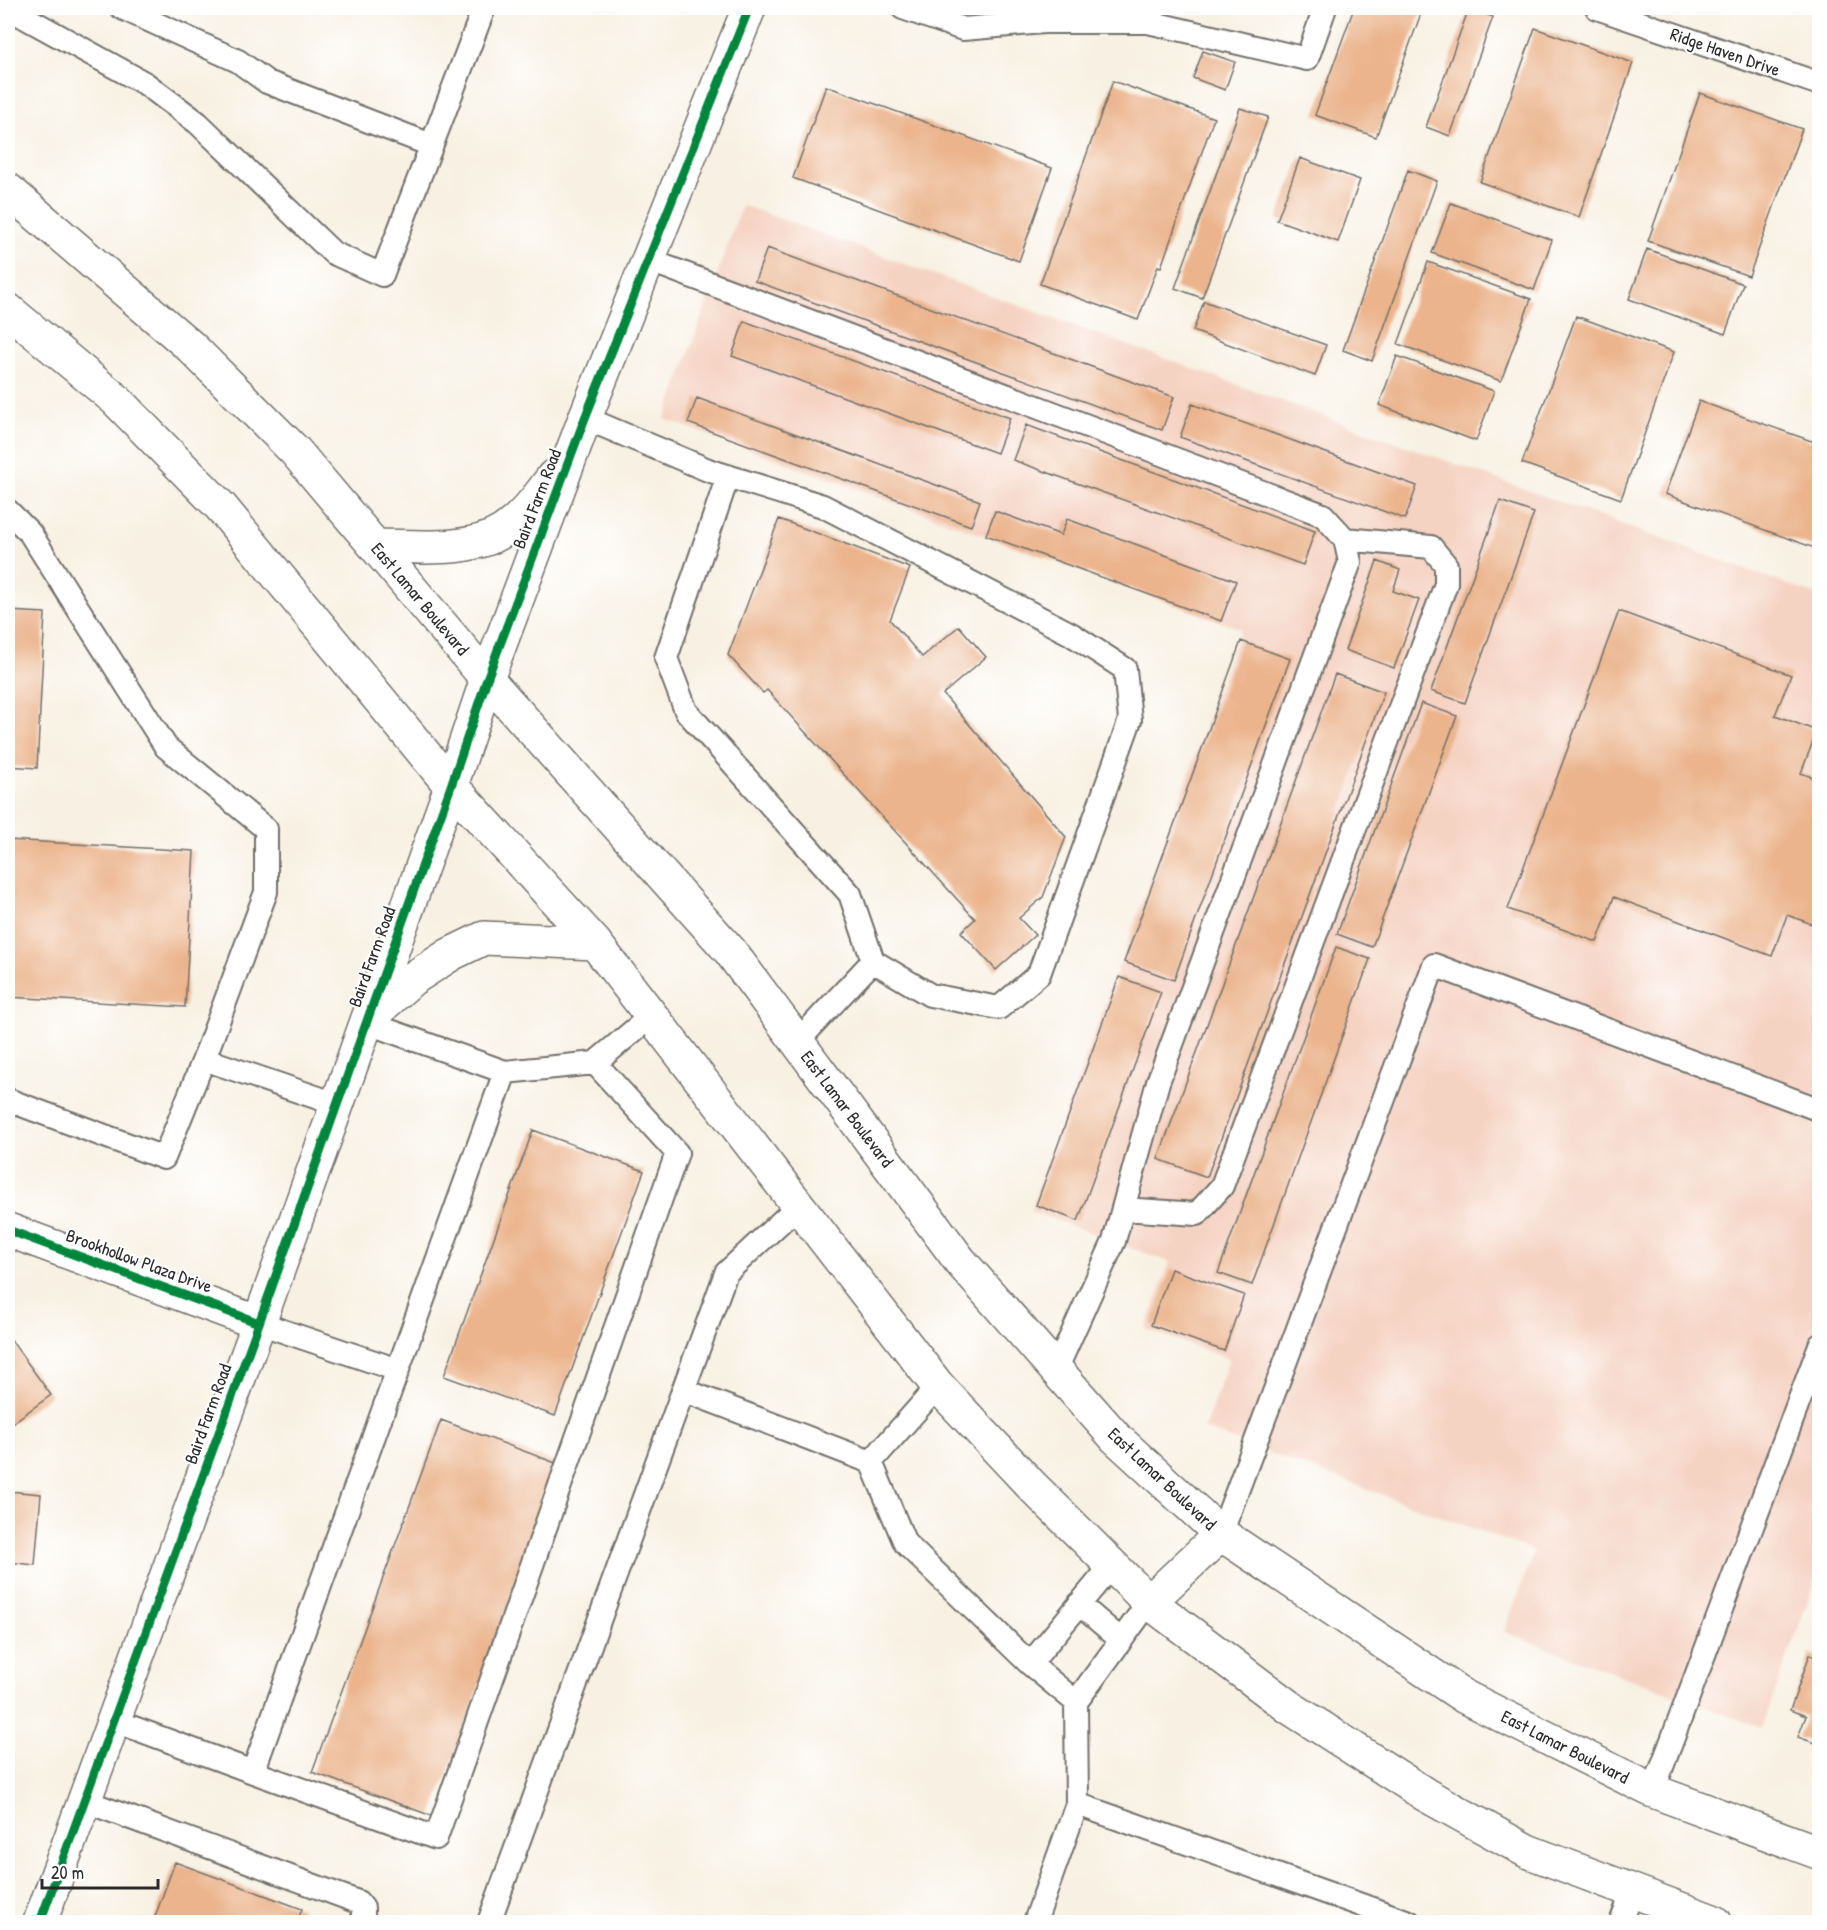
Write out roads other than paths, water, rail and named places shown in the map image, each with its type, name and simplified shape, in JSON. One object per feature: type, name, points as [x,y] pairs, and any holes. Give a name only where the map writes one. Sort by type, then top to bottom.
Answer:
[{"type":"main road","name":"Baird Farm Road","points":[[40,1923],[259,1323],[487,679],[573,448],[748,8]]},
{"type":"main road","name":"East Lamar Boulevard","points":[[8,190],[190,347],[295,451],[487,679],[730,951],[960,1261],[1116,1438],[1221,1534],[1465,1697],[1653,1791],[1820,1853]]},
{"type":"main road","points":[[8,310],[115,399],[221,507],[451,786],[595,943],[938,1386],[1111,1566],[1149,1602],[1289,1707],[1426,1795],[1626,1908],[1715,1923]]},
{"type":"main road","points":[[376,546],[459,546],[502,531],[533,504],[573,448]]},
{"type":"main road","points":[[365,1022],[412,979],[451,954],[484,939],[595,943]]},
{"type":"main road","name":"Brookhollow Plaza Drive","points":[[8,1230],[259,1323]]},
{"type":"main road","points":[[1149,1602],[1221,1534]]},
{"type":"lane","points":[[8,8],[146,84],[198,123],[333,253],[382,275],[484,8]]},
{"type":"lane","points":[[122,8],[238,61],[267,82],[431,145]]},
{"type":"lane","points":[[903,8],[963,28],[1044,22],[1148,22],[1307,59],[1325,8]]},
{"type":"lane","name":"Ridge Haven Drive","points":[[1597,8],[1820,84]]},
{"type":"lane","points":[[648,260],[1323,515],[1345,540],[1350,562],[1158,1082],[1114,1240],[1056,1370]]},
{"type":"lane","points":[[585,418],[728,477],[823,506],[1071,634],[1125,669],[1130,720],[1039,974],[999,1008],[930,995],[873,961],[850,894],[686,711],[666,658],[728,477]]},
{"type":"lane","points":[[8,511],[19,532],[166,747],[266,829],[266,892],[204,1059],[164,1158],[8,1100]]},
{"type":"lane","points":[[1123,1209],[1197,1214],[1222,1186],[1446,584],[1446,565],[1431,547],[1345,540]]},
{"type":"lane","points":[[797,1042],[873,961]]},
{"type":"lane","points":[[1221,1534],[1434,965],[1820,1110]]},
{"type":"lane","points":[[365,1022],[505,1072],[595,1063],[651,1016]]},
{"type":"lane","points":[[204,1059],[336,1104]]},
{"type":"lane","points":[[115,1721],[436,1838],[677,1153],[595,1063]]},
{"type":"lane","points":[[253,1772],[505,1072]]},
{"type":"lane","points":[[489,1923],[726,1274],[799,1205]]},
{"type":"lane","points":[[259,1323],[398,1370]]},
{"type":"lane","points":[[1653,1791],[1820,1345]]},
{"type":"lane","points":[[871,1462],[938,1386]]},
{"type":"lane","points":[[683,1390],[871,1462],[905,1544],[1030,1664],[1076,1702]]},
{"type":"lane","points":[[1030,1664],[1111,1566]]},
{"type":"lane","points":[[1035,1923],[1077,1804],[1076,1702],[1149,1602]]},
{"type":"lane","points":[[1079,1604],[1121,1640]]},
{"type":"lane","points":[[85,1801],[358,1902],[363,1908],[363,1917]]},
{"type":"lane","points":[[1077,1804],[1409,1923]]}]
